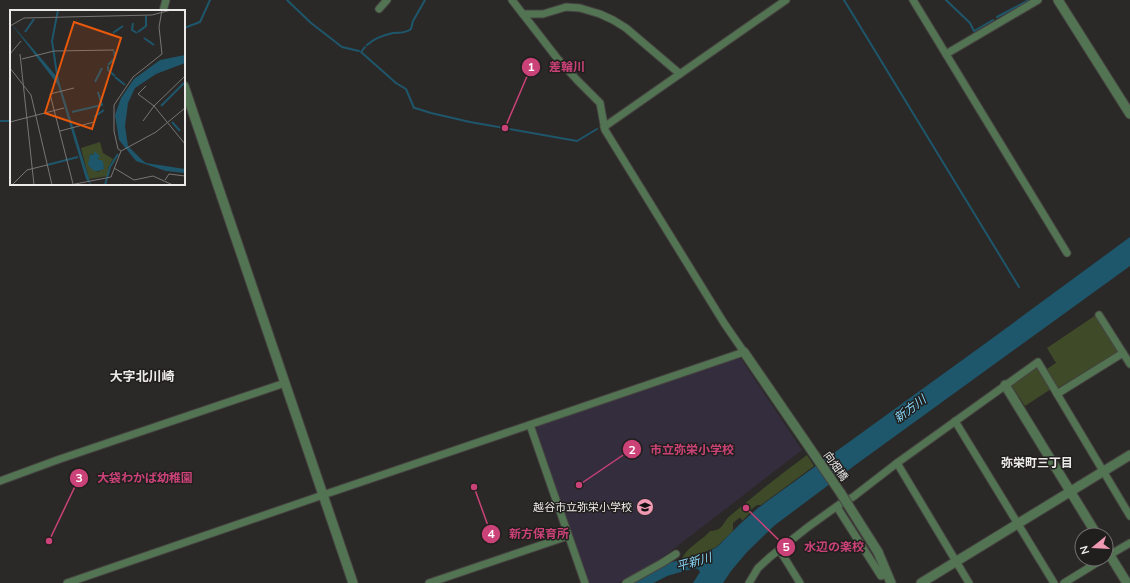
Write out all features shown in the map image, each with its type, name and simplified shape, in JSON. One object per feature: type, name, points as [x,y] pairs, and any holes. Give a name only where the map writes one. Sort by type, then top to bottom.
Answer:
[{"type":"street","points":[[163,10],[165,0]]},
{"type":"street","points":[[379,9],[387,0]]},
{"type":"street","points":[[67,583],[744,352],[720,317],[605,130],[600,103],[557,58],[512,0]]},
{"type":"street","points":[[604,127],[786,0]]},
{"type":"street","points":[[913,0],[1067,253]]},
{"type":"street","points":[[946,54],[1038,0]]},
{"type":"street","points":[[1058,0],[1130,114]]},
{"type":"street","points":[[523,14],[543,14],[566,7],[580,8],[600,14],[626,28],[680,74]]},
{"type":"street","points":[[185,89],[353,583]]},
{"type":"street","points":[[1099,315],[1130,364]]},
{"type":"street","name":"向畑橋","points":[[744,352],[840,492],[878,552],[889,579]]},
{"type":"street","points":[[1057,394],[1123,353]]},
{"type":"street","points":[[749,583],[758,568],[779,549],[1038,362],[1130,516]]},
{"type":"street","points":[[0,481],[60,459],[285,383]]},
{"type":"street","points":[[1005,385],[1092,527]]},
{"type":"street","points":[[956,421],[1054,583]]},
{"type":"street","points":[[530,424],[585,583]]},
{"type":"street","points":[[921,583],[1130,455]]},
{"type":"street","points":[[897,463],[969,583]]},
{"type":"street","points":[[837,507],[881,576],[889,579]]},
{"type":"street","points":[[429,583],[568,536]]},
{"type":"street","points":[[1114,551],[1130,543]]},
{"type":"street","points":[[779,549],[800,583]]},
{"type":"street","points":[[626,583],[676,554]]},
{"type":"street","points":[[1114,566],[1127,583]]},
{"type":"street","points":[[1064,583],[1088,567]]},
{"type":"shaded area","name":"越谷市立弥栄小学校","points":[[737,358],[741,359],[802,450],[654,564],[618,583],[589,583],[535,431],[538,425]]},
{"type":"green space","points":[[1096,315],[1118,350],[1117,353],[1058,388],[1047,369],[1056,363],[1047,348]]},
{"type":"green space","points":[[1035,367],[1038,367],[1051,389],[1025,406],[1012,386],[1013,382]]},
{"type":"green space","points":[[807,455],[814,466],[761,505],[757,505],[749,511],[750,513],[742,521],[741,518],[739,518],[733,523],[732,532],[716,547],[682,562],[685,554],[710,531],[715,531],[720,528],[731,515]]},
{"type":"water","name":"新方川","points":[[1130,237],[1130,266],[775,525],[747,552],[723,583],[693,583],[700,572],[698,569],[690,568],[688,562],[717,547],[758,508]]},
{"type":"waterway","points":[[185,28],[200,22],[210,0]]},
{"type":"waterway","points":[[287,0],[311,23],[342,47],[359,51]]},
{"type":"waterway","points":[[367,45],[373,40],[382,36],[409,31],[425,0]]},
{"type":"waterway","points":[[844,0],[1019,287]]},
{"type":"waterway","points":[[946,0],[970,23],[974,31],[993,20]]},
{"type":"waterway","points":[[997,17],[1029,0]]},
{"type":"waterway","points":[[365,47],[361,52],[396,83],[406,89],[414,108]]},
{"type":"waterway","points":[[415,108],[470,122],[577,141],[597,129]]},
{"type":"waterway","points":[[0,121],[10,121]]},
{"type":"waterway","name":"平新川","points":[[640,583],[666,570],[705,559]]},
{"type":"place","name":"差輪川","points":[[505,128]]},
{"type":"place","name":"市立弥栄小学校","points":[[579,485]]},
{"type":"place","name":"新方保育所","points":[[474,487]]},
{"type":"place","name":"越谷市立弥栄小学校","points":[[645,507]]},
{"type":"place","name":"水辺の楽校","points":[[746,508]]},
{"type":"place","name":"大袋わかば幼稚園","points":[[49,541]]},
{"type":"district","name":"大字北川崎","points":[[142,376]]},
{"type":"district","name":"弥栄町三丁目","points":[[1037,463]]}]
